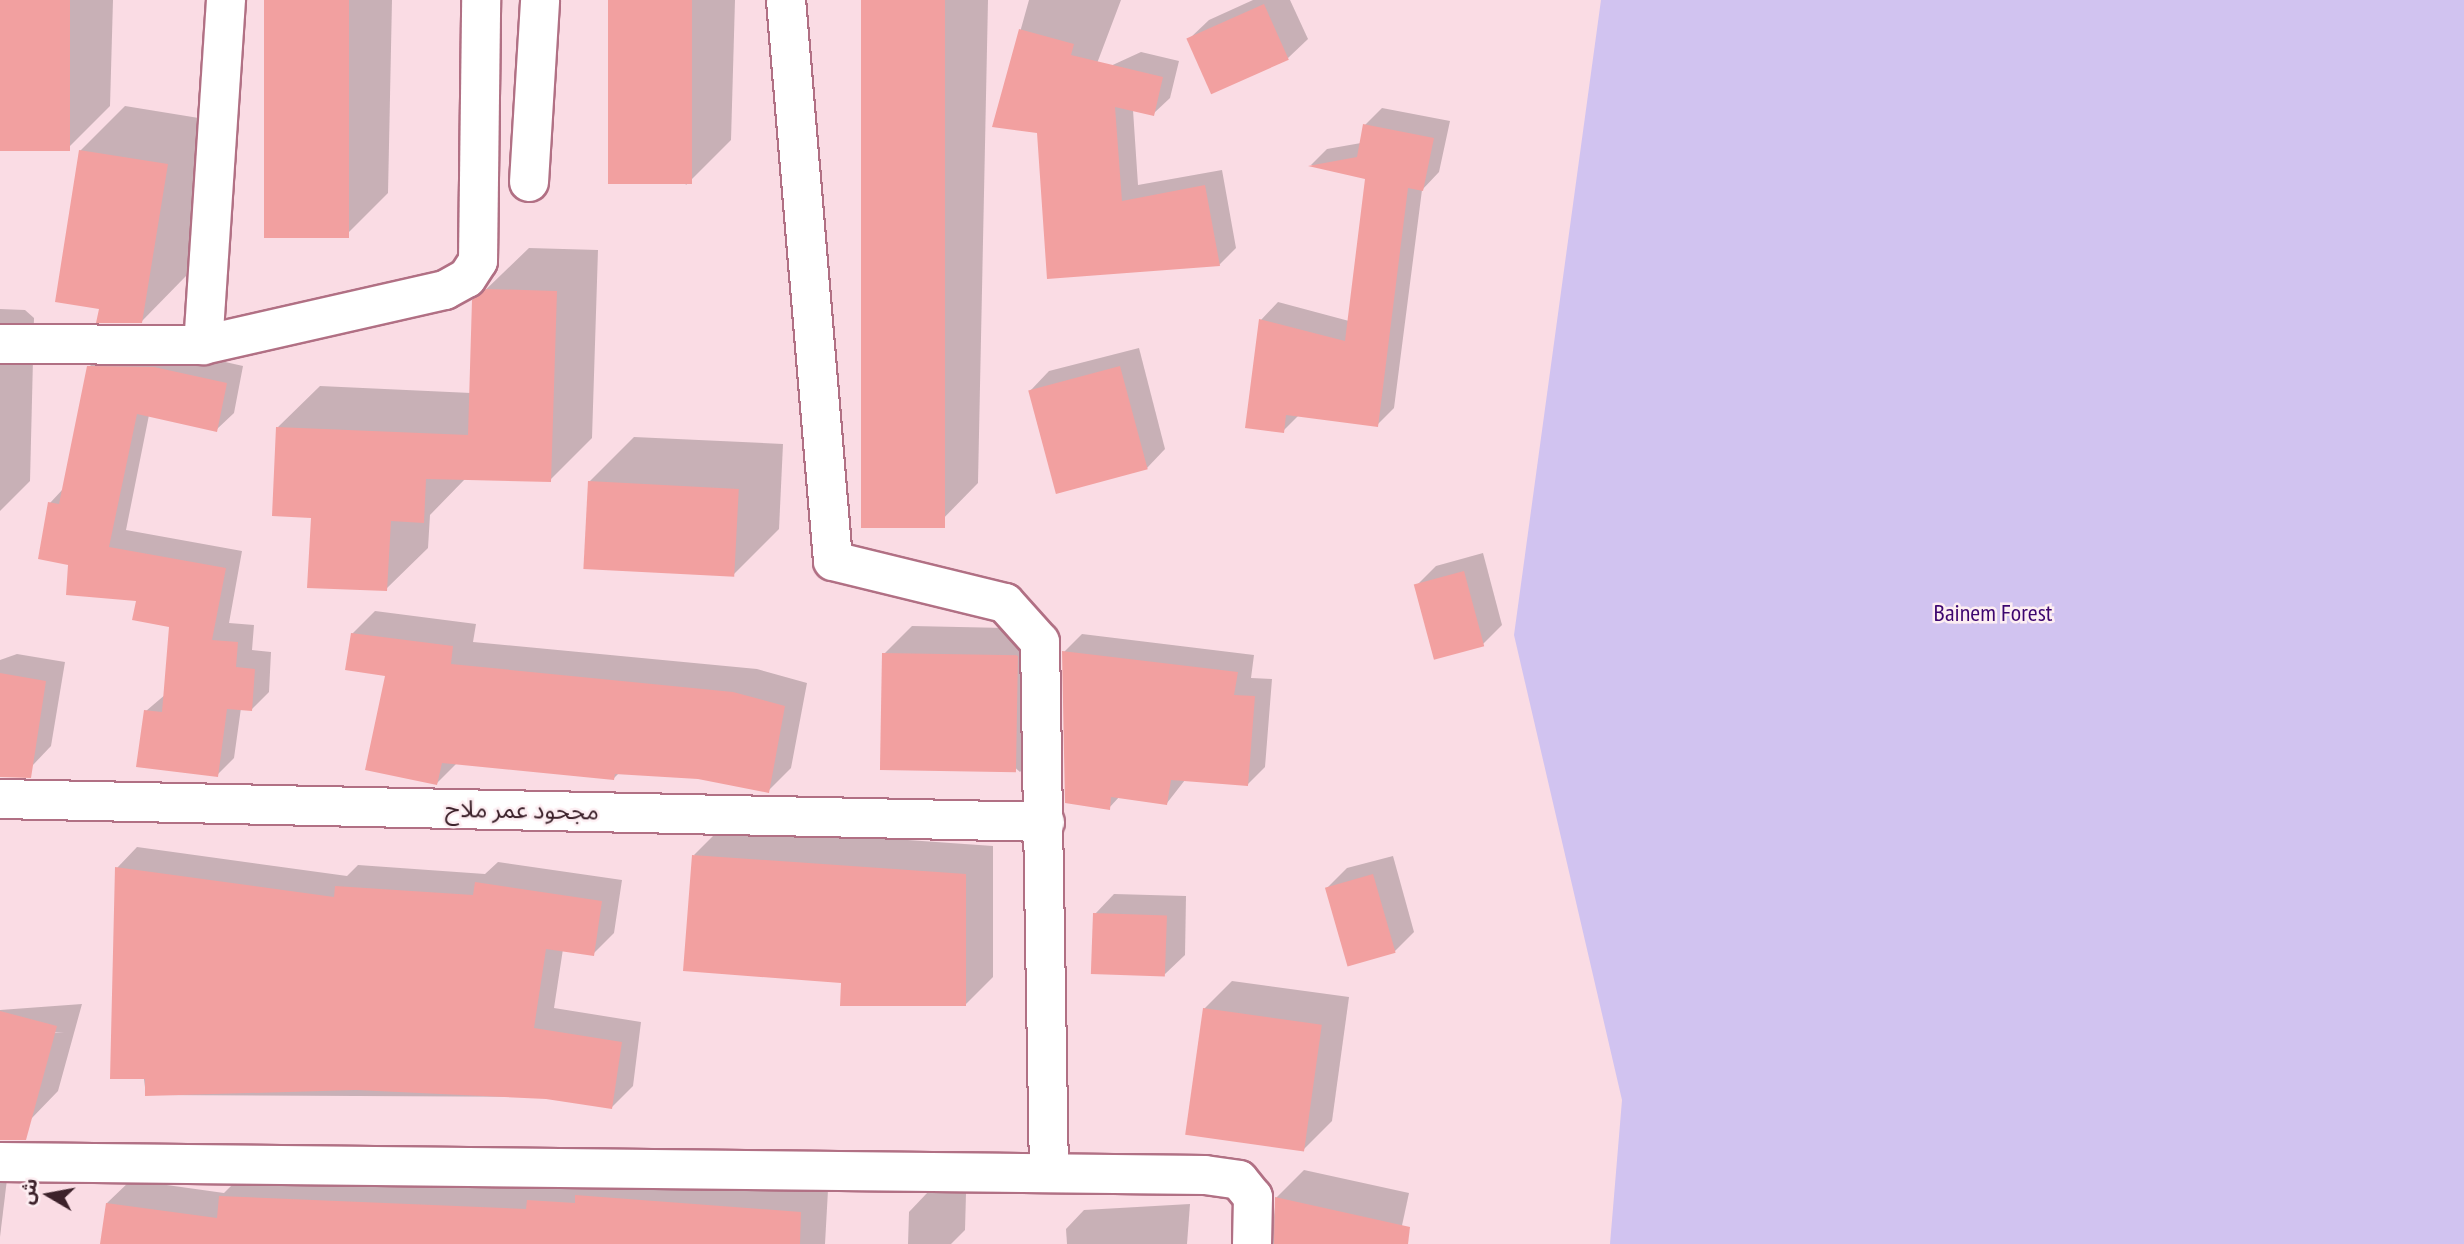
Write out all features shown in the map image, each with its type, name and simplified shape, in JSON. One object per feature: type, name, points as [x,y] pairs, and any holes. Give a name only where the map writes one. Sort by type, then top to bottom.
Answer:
[{"type":"street","points":[[204,345],[226,0]]},
{"type":"street","points":[[0,344],[204,345],[445,290],[467,278],[478,261],[481,0]]},
{"type":"street","points":[[529,182],[540,0]]},
{"type":"street","points":[[786,0],[832,561],[1005,603],[1040,642],[1049,1172]]},
{"type":"street","name":"مجحود عمر ملاح","points":[[0,799],[1045,822]]},
{"type":"street","points":[[0,1162],[1049,1172],[1239,1180],[1253,1197],[1252,1244]]},
{"type":"green space","name":"Bainem Forest","points":[[1601,0],[2464,0],[2464,1244],[1610,1244],[1622,1100],[1514,635]]},
{"type":"building","points":[[0,0],[70,0],[70,151],[0,151]]},
{"type":"building","points":[[264,0],[349,0],[349,238],[264,238]]},
{"type":"building","points":[[608,0],[692,0],[692,184],[608,184]]},
{"type":"building","points":[[861,0],[945,0],[945,528],[861,528]]},
{"type":"building","points":[[1264,4],[1289,60],[1211,94],[1186,39]]},
{"type":"building","points":[[1019,29],[1074,44],[1071,55],[1163,77],[1154,116],[1115,107],[1122,201],[1205,185],[1220,266],[1047,279],[1037,133],[992,127]]},
{"type":"building","points":[[1363,124],[1434,138],[1423,191],[1408,188],[1378,427],[1286,415],[1284,433],[1245,428],[1259,319],[1345,341],[1365,179],[1308,166],[1357,157]]},
{"type":"building","points":[[79,150],[168,164],[142,323],[96,323],[99,309],[55,302]]},
{"type":"building","points":[[486,289],[557,291],[551,482],[426,479],[424,523],[391,521],[387,591],[307,588],[311,518],[272,516],[276,427],[468,435],[472,300]]},
{"type":"building","points":[[87,366],[154,367],[227,383],[217,432],[137,414],[109,547],[226,568],[212,640],[238,642],[236,667],[255,669],[252,711],[227,709],[218,777],[136,767],[144,710],[162,712],[169,627],[132,620],[136,601],[66,595],[68,565],[38,559],[48,502],[59,504]]},
{"type":"building","points":[[1120,366],[1148,469],[1056,494],[1028,391]]},
{"type":"building","points":[[588,481],[739,489],[734,577],[583,569]]},
{"type":"building","points":[[1464,571],[1484,646],[1434,660],[1414,584]]},
{"type":"building","points":[[351,633],[453,646],[451,664],[733,692],[785,706],[769,793],[698,779],[615,774],[614,780],[442,763],[437,785],[365,770],[385,676],[345,670]]},
{"type":"building","points":[[1062,651],[1238,672],[1234,695],[1255,696],[1248,786],[1171,780],[1167,805],[1111,797],[1110,810],[1065,803]]},
{"type":"building","points":[[882,653],[1018,655],[1016,772],[880,770]]},
{"type":"building","points":[[0,673],[46,681],[31,778],[0,777]]},
{"type":"building","points":[[692,855],[966,874],[966,1006],[840,1006],[841,983],[683,971]]},
{"type":"building","points":[[115,867],[334,897],[335,886],[473,895],[475,882],[602,901],[594,956],[546,949],[534,1028],[622,1042],[612,1109],[546,1099],[356,1090],[145,1096],[145,1079],[110,1079]]},
{"type":"building","points":[[1373,874],[1396,953],[1348,967],[1325,888]]},
{"type":"building","points":[[1093,913],[1167,916],[1165,977],[1091,974]]},
{"type":"building","points":[[1203,1008],[1322,1025],[1304,1151],[1185,1135]]},
{"type":"building","points":[[0,1011],[57,1026],[26,1140],[0,1140]]},
{"type":"building","points":[[575,1195],[801,1212],[800,1244],[100,1244],[106,1203],[217,1218],[219,1196],[526,1209],[527,1200],[575,1203]]},
{"type":"building","points":[[1275,1197],[1410,1227],[1408,1244],[1274,1244]]}]
